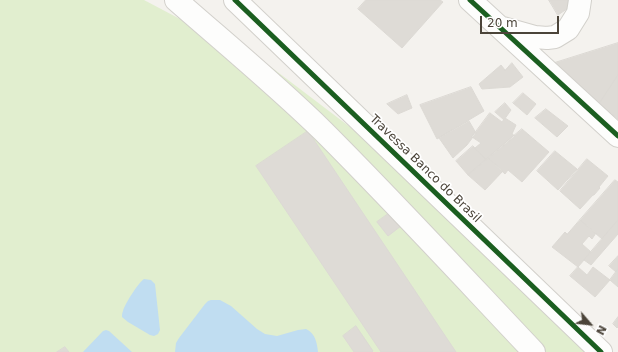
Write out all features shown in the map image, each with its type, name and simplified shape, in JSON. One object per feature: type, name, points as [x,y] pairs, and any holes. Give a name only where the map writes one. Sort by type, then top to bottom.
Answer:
[{"type":"street","points":[[176,0],[322,130],[408,218],[534,352]]},
{"type":"street","name":"Travessa Banco do Brasil","points":[[234,0],[602,352]]},
{"type":"street","points":[[470,0],[618,136]]},
{"type":"street","points":[[498,26],[535,37],[555,37],[568,29],[578,12],[580,0]]},
{"type":"green space","points":[[0,0],[144,0],[271,67],[408,171],[586,352],[0,352]]},
{"type":"water","points":[[144,279],[151,280],[155,284],[160,330],[158,334],[154,336],[128,322],[122,317],[122,313],[129,299]]},
{"type":"water","points":[[211,300],[220,300],[231,306],[257,329],[265,334],[277,336],[306,329],[312,333],[315,338],[318,352],[175,352],[176,343],[179,338],[205,304]]},
{"type":"water","points":[[106,330],[132,352],[83,352],[103,331]]},
{"type":"building","points":[[366,0],[440,0],[443,2],[402,48],[358,9]]},
{"type":"building","points":[[549,0],[568,0],[571,6],[558,15]]},
{"type":"building","points":[[618,43],[618,75],[599,104],[548,65]]},
{"type":"building","points":[[512,63],[523,77],[510,87],[482,89],[479,84],[501,65],[505,70]]},
{"type":"building","points":[[618,75],[618,119],[599,104]]},
{"type":"building","points":[[471,87],[484,111],[437,139],[420,105]]},
{"type":"building","points":[[523,93],[536,104],[527,115],[513,103]]},
{"type":"building","points":[[407,95],[412,108],[398,114],[387,104]]},
{"type":"building","points":[[505,103],[511,110],[504,120],[495,112]]},
{"type":"building","points":[[546,109],[568,126],[557,137],[535,118]]},
{"type":"building","points":[[490,113],[502,122],[505,118],[516,125],[512,134],[515,136],[486,160],[475,148],[481,143],[472,137]]},
{"type":"building","points":[[469,121],[476,133],[467,145],[453,158],[439,138]]},
{"type":"building","points":[[522,129],[549,152],[522,182],[508,170],[505,174],[488,158]]},
{"type":"building","points":[[308,131],[456,352],[381,352],[256,166]]},
{"type":"building","points":[[473,146],[486,160],[468,175],[456,161]]},
{"type":"building","points":[[555,151],[577,169],[558,190],[537,171]]},
{"type":"building","points":[[488,158],[503,171],[485,190],[468,175]]},
{"type":"building","points":[[587,159],[608,176],[599,187],[600,188],[580,209],[560,191]]},
{"type":"building","points":[[615,180],[618,182],[618,220],[602,239],[580,220]]},
{"type":"building","points":[[391,212],[401,226],[388,236],[377,222]]},
{"type":"building","points":[[580,220],[596,233],[592,239],[589,236],[582,244],[591,252],[578,267],[552,247],[565,232],[567,234]]},
{"type":"building","points":[[618,220],[618,234],[591,265],[584,260]]},
{"type":"building","points":[[618,256],[618,269],[616,272],[609,266]]},
{"type":"building","points":[[578,267],[587,275],[593,267],[610,280],[595,297],[570,276]]},
{"type":"building","points":[[618,269],[618,287],[610,280]]},
{"type":"building","points":[[618,317],[618,327],[617,328],[613,324]]},
{"type":"building","points":[[356,326],[373,351],[372,352],[354,352],[343,336]]},
{"type":"building","points":[[65,347],[69,352],[57,352]]},
{"type":"cycle path","points":[[235,0],[601,352]]},
{"type":"cycle path","points":[[470,0],[618,136]]}]
